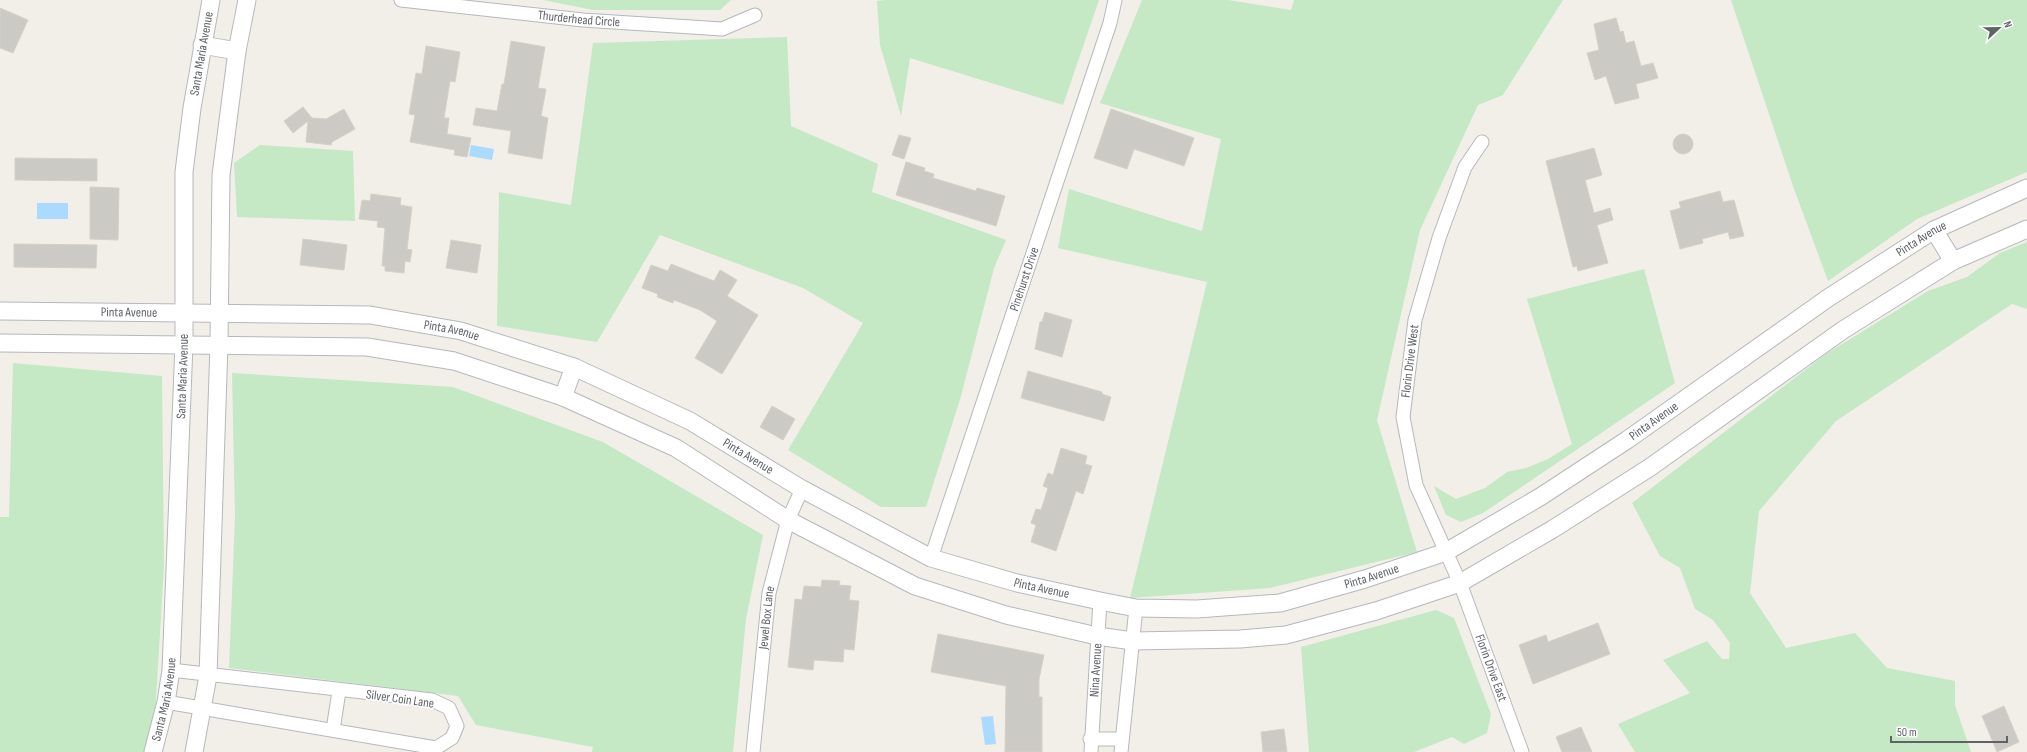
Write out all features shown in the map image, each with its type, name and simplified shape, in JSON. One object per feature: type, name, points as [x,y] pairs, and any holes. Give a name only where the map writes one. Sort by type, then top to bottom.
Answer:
[{"type":"street","name":"Santa Maria Avenue","points":[[153,752],[166,702],[171,670],[184,344],[184,172],[202,45],[212,0]]},
{"type":"street","points":[[194,752],[208,676],[219,344],[221,175],[237,51],[247,0]]},
{"type":"street","name":"Thurderhead Circle","points":[[401,0],[583,20],[722,29],[755,15]]},
{"type":"street","name":"Pinehurst Drive","points":[[932,558],[1110,23],[1115,0]]},
{"type":"street","points":[[202,45],[237,51]]},
{"type":"street","name":"Florin Drive West","points":[[1460,583],[1416,485],[1403,417],[1417,313],[1439,238],[1465,167],[1482,142]]},
{"type":"street","name":"Pinta Avenue","points":[[0,311],[370,315],[461,331],[574,367],[690,421],[802,489],[932,558],[1017,583],[1136,608],[1196,609],[1280,603],[1365,579],[1446,552],[1540,497],[1607,453],[1828,298],[1934,230],[2027,188]]},
{"type":"street","points":[[0,342],[367,346],[454,361],[563,397],[676,448],[788,520],[915,586],[1006,615],[1097,636],[1133,641],[1240,639],[1286,635],[1376,611],[1460,583],[1553,529],[1649,468],[1843,330],[1953,261],[2027,229]]},
{"type":"street","points":[[1934,230],[1953,261]]},
{"type":"street","points":[[563,397],[574,367]]},
{"type":"street","name":"Jewel Box Lane","points":[[753,752],[769,593],[788,520],[802,489]]},
{"type":"street","name":"Florin Drive East","points":[[1460,583],[1522,752]]},
{"type":"street","name":"Nina Avenue","points":[[1100,601],[1091,745],[1121,746],[1136,608]]},
{"type":"street","name":"Silver Coin Lane","points":[[166,702],[436,748],[452,738],[457,726],[449,708],[432,700],[208,676],[171,670]]},
{"type":"street","points":[[333,730],[340,691]]},
{"type":"green space","points":[[543,0],[731,0],[720,10],[593,10]]},
{"type":"green space","points":[[1099,0],[1063,105],[910,58],[901,116],[880,45],[877,1]]},
{"type":"green space","points":[[1142,0],[1228,0],[1291,10],[1294,0],[1563,0],[1503,95],[1478,105],[1420,230],[1377,420],[1417,552],[1270,588],[1130,598],[1207,282],[1058,248],[1069,189],[1202,231],[1221,139],[1100,103]]},
{"type":"green space","points":[[1731,0],[2027,0],[2027,172],[1917,219],[1828,281],[1793,186]]},
{"type":"green space","points":[[787,37],[791,126],[878,164],[872,192],[1006,240],[994,268],[961,396],[926,507],[881,507],[788,450],[863,323],[803,288],[660,235],[597,342],[497,326],[499,192],[571,205],[593,43]]},
{"type":"green space","points":[[260,145],[353,151],[355,221],[237,217],[234,163]]},
{"type":"green space","points":[[2027,242],[2027,309],[2012,304],[1836,421],[1759,511],[1750,593],[1786,648],[1855,633],[1887,668],[1955,681],[1955,705],[1971,752],[1635,752],[1618,724],[1690,693],[1663,660],[1707,641],[1722,659],[1729,659],[1730,643],[1713,620],[1695,609],[1680,568],[1660,556],[1632,503],[1826,354],[1928,291],[1967,277],[2000,253]]},
{"type":"green space","points":[[1644,269],[1675,383],[1483,513],[1461,522],[1446,515],[1434,486],[1456,499],[1485,488],[1507,472],[1526,468],[1548,459],[1572,444],[1527,299]]},
{"type":"green space","points":[[13,363],[162,376],[164,567],[154,731],[145,752],[0,752],[0,517],[9,517]]},
{"type":"green space","points":[[232,373],[453,387],[603,442],[763,535],[746,619],[733,752],[592,752],[593,747],[476,725],[458,696],[229,668],[235,517]]},
{"type":"green space","points":[[1436,610],[1454,618],[1491,714],[1487,733],[1464,744],[1452,737],[1414,752],[1309,752],[1301,647]]},
{"type":"water","points":[[471,145],[494,149],[492,160],[469,156]]},
{"type":"water","points":[[37,203],[68,203],[68,219],[37,219]]},
{"type":"water","points":[[993,716],[996,744],[985,745],[981,717]]},
{"type":"building","points":[[0,8],[28,20],[13,53],[0,48]]},
{"type":"building","points":[[1616,18],[1620,32],[1623,31],[1626,43],[1634,41],[1641,66],[1653,63],[1658,78],[1636,84],[1639,98],[1615,104],[1606,76],[1595,80],[1587,53],[1599,50],[1594,24]]},
{"type":"building","points":[[511,41],[545,47],[538,88],[546,89],[541,116],[548,118],[542,159],[508,153],[511,131],[473,125],[476,108],[497,111],[502,84],[504,84]]},
{"type":"building","points":[[426,46],[460,52],[455,82],[450,81],[444,118],[449,118],[447,134],[471,138],[467,157],[454,155],[455,150],[410,142],[415,115],[409,114],[416,73],[422,74]]},
{"type":"building","points":[[303,107],[312,118],[326,119],[344,109],[355,129],[332,142],[331,145],[306,142],[308,121],[293,133],[284,121]]},
{"type":"building","points":[[1111,109],[1194,138],[1184,166],[1134,149],[1127,169],[1094,158]]},
{"type":"building","points":[[1683,134],[1690,137],[1693,144],[1690,151],[1683,154],[1676,151],[1673,144],[1676,137]]},
{"type":"building","points":[[899,135],[911,138],[904,159],[892,155]]},
{"type":"building","points":[[1594,148],[1602,175],[1585,180],[1594,213],[1610,208],[1613,220],[1597,225],[1608,263],[1578,271],[1577,266],[1573,267],[1546,161]]},
{"type":"building","points":[[15,158],[97,159],[97,181],[15,180]]},
{"type":"building","points":[[906,162],[925,168],[924,171],[934,174],[933,178],[976,191],[977,188],[1005,196],[996,226],[896,195]]},
{"type":"building","points":[[90,187],[119,188],[118,240],[90,239]]},
{"type":"building","points":[[1720,191],[1723,202],[1734,200],[1744,236],[1730,239],[1728,232],[1702,239],[1703,243],[1680,249],[1670,211],[1681,208],[1679,202]]},
{"type":"building","points":[[371,194],[401,198],[400,205],[412,207],[407,249],[412,250],[410,262],[405,261],[404,273],[385,271],[385,266],[382,266],[385,228],[377,227],[378,221],[359,219],[362,200],[370,201]]},
{"type":"building","points":[[303,239],[347,245],[344,270],[300,265]]},
{"type":"building","points":[[451,240],[481,245],[477,273],[446,268]]},
{"type":"building","points":[[14,244],[97,245],[96,268],[14,267]]},
{"type":"building","points":[[671,264],[714,281],[720,270],[737,280],[727,296],[758,315],[722,374],[695,358],[717,321],[700,310],[674,300],[673,303],[657,297],[658,294],[642,288],[651,265],[668,271]]},
{"type":"building","points":[[1045,312],[1072,320],[1062,357],[1035,349],[1040,322],[1042,322]]},
{"type":"building","points":[[1028,371],[1102,392],[1102,394],[1111,397],[1104,421],[1021,398]]},
{"type":"building","points":[[772,406],[795,419],[783,440],[760,427]]},
{"type":"building","points":[[1061,448],[1087,456],[1085,464],[1092,466],[1083,494],[1076,491],[1056,551],[1031,542],[1036,525],[1031,523],[1036,509],[1041,510],[1048,488],[1043,486],[1048,473],[1053,475]]},
{"type":"building","points":[[822,580],[840,581],[839,585],[851,586],[849,600],[859,601],[854,650],[844,649],[843,662],[814,660],[813,670],[788,667],[795,599],[802,600],[804,586],[821,587]]},
{"type":"building","points":[[1598,623],[1610,654],[1533,684],[1519,645],[1546,635],[1548,642]]},
{"type":"building","points":[[938,634],[1044,655],[1039,679],[1039,697],[1042,697],[1042,752],[1005,752],[1006,686],[931,672]]},
{"type":"building","points":[[2004,706],[2019,742],[1997,752],[1982,716]]},
{"type":"building","points":[[1581,727],[1592,752],[1562,752],[1556,737]]},
{"type":"building","points":[[1284,729],[1287,752],[1263,752],[1261,732]]}]
